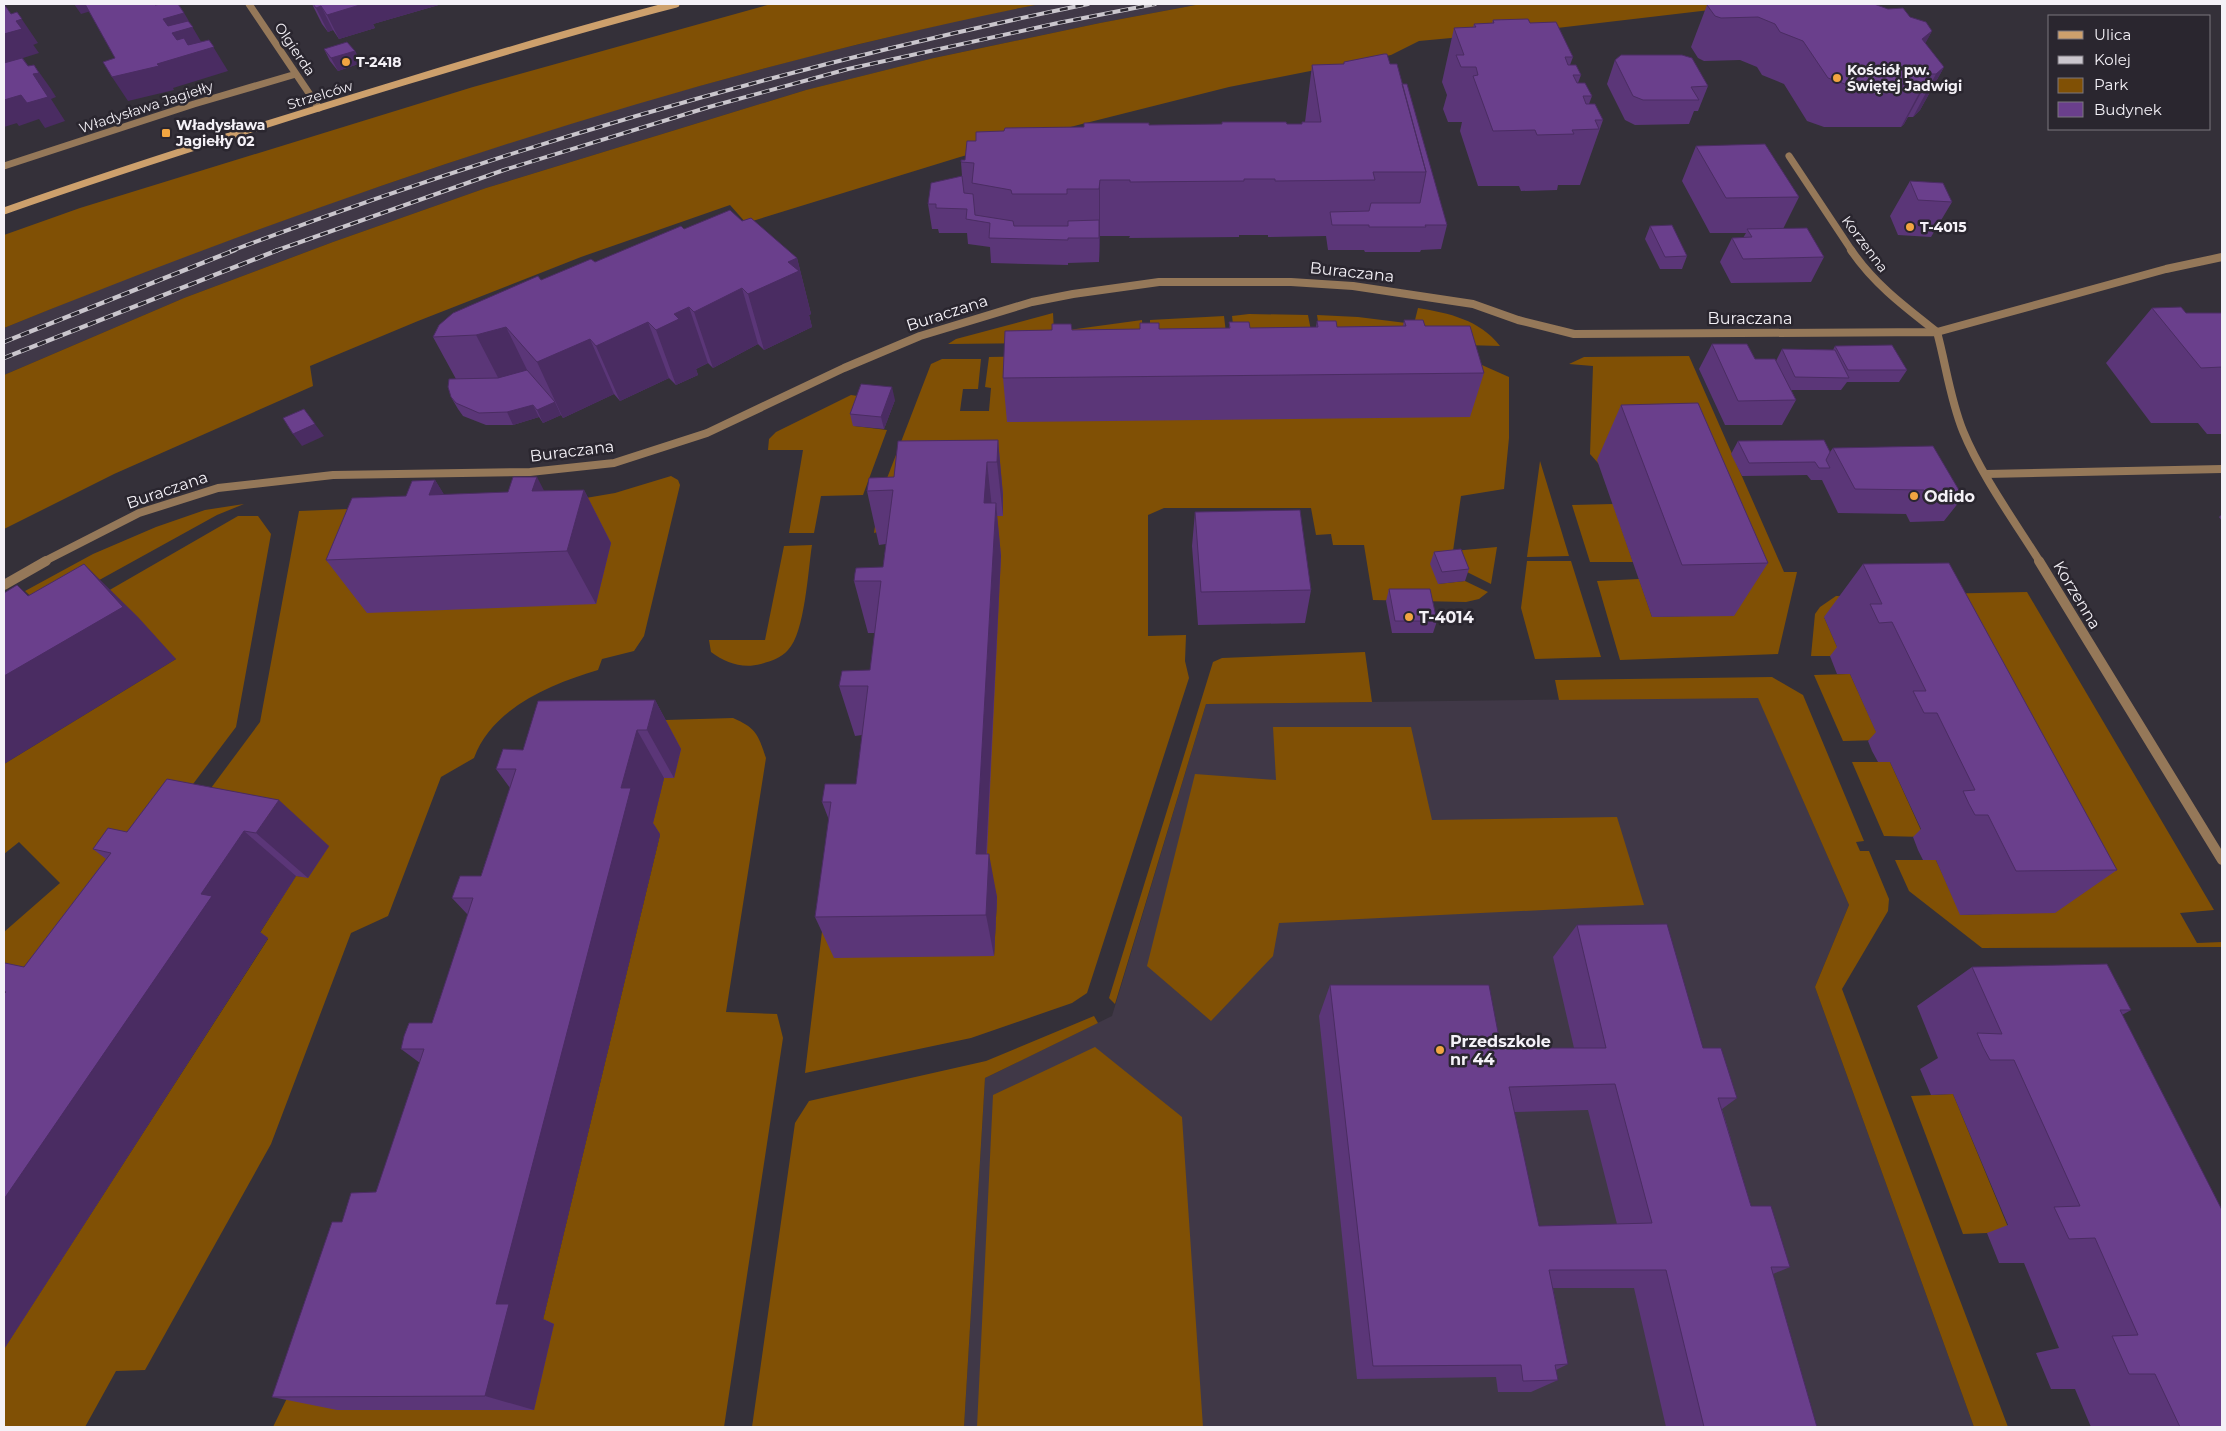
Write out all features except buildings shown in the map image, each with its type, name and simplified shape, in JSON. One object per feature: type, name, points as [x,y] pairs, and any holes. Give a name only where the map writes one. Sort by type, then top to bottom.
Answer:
[{"type":"street","name":"Olgierda","points":[[249,4],[319,108]]},
{"type":"street","name":"Strzelców","points":[[4,211],[153,160],[319,108],[519,48],[676,4]]},
{"type":"street","name":"Władysława Jagiełły","points":[[4,166],[194,104],[296,74]]},
{"type":"street","name":"Korzenna","points":[[1790,156],[1864,269],[1886,292],[1938,332],[1947,369],[1950,394],[1964,434],[1986,474],[2222,860]]},
{"type":"street","points":[[1938,332],[2166,269],[2222,257]]},
{"type":"street","name":"Buraczana","points":[[4,585],[67,549],[139,513],[218,488],[334,475],[530,472],[614,463],[707,433],[844,368],[920,336],[1032,302],[1159,282],[1291,282],[1353,286],[1472,304],[1527,322],[1574,334],[1938,332]]},
{"type":"street","points":[[1986,474],[2222,470]]},
{"type":"shaded area","points":[[1040,4],[1201,4],[934,58],[806,90],[486,188],[333,242],[184,298],[4,375],[4,328],[139,273],[339,200],[520,139],[647,100],[810,56],[964,19]]},
{"type":"shaded area","name":"Przedszkole nr 44","points":[[1758,697],[1849,905],[1815,987],[1974,1427],[964,1427],[985,1078],[1112,1016],[1206,704]]},
{"type":"green space","points":[[771,4],[1040,4],[907,33],[775,65],[644,102],[514,142],[386,184],[258,230],[4,328],[4,235],[80,208],[473,87]]},
{"type":"green space","points":[[1201,4],[1761,4],[1557,28],[1419,41],[1391,55],[1229,87],[1078,125],[960,157],[746,223],[730,205],[581,257],[310,366],[313,386],[114,474],[4,529],[4,375],[184,298],[333,242],[486,188],[806,90],[934,58]]},
{"type":"green space","points":[[1418,308],[1441,312],[1463,319],[1483,330],[1500,346],[1321,341],[1317,315],[1358,317],[1414,324]]},
{"type":"green space","points":[[1053,313],[1054,332],[1142,320],[1143,342],[948,344],[956,339]]},
{"type":"green space","points":[[1249,314],[1308,315],[1313,341],[1235,341],[1232,316]]},
{"type":"green space","points":[[1224,316],[1227,341],[1150,342],[1150,320]]},
{"type":"green space","points":[[1448,350],[1509,377],[1509,438],[1504,489],[1461,496],[1453,551],[1497,547],[1491,584],[1461,569],[1438,584],[1465,581],[1488,592],[1479,599],[1466,602],[1373,600],[1364,545],[1333,545],[1331,534],[1316,535],[1311,508],[1164,508],[1148,515],[1148,636],[1186,635],[1185,661],[1189,678],[1087,993],[1072,1003],[971,1038],[805,1073],[832,848],[994,956],[997,898],[984,898],[993,517],[1003,495],[874,533],[879,499],[931,364],[942,359],[981,359],[978,389],[963,389],[960,411],[989,411],[991,388],[985,387],[989,357]]},
{"type":"green space","points":[[1689,356],[1784,572],[1797,572],[1778,654],[1620,660],[1597,581],[1639,579],[1652,617],[1733,615],[1590,454],[1593,366],[1569,364],[1584,357]]},
{"type":"green space","points":[[851,395],[864,397],[854,426],[887,430],[863,495],[821,496],[814,533],[789,533],[803,450],[768,450],[769,439],[776,432]]},
{"type":"green space","points":[[1540,461],[1569,556],[1527,557]]},
{"type":"green space","points":[[671,476],[678,480],[680,485],[644,636],[634,651],[602,659],[598,670],[561,683],[525,700],[494,725],[483,740],[474,758],[441,777],[388,916],[351,933],[271,1144],[145,1370],[116,1371],[85,1427],[4,1427],[4,1349],[268,939],[258,936],[296,876],[308,877],[329,846],[151,869],[260,722],[299,511],[574,500],[615,493]]},
{"type":"green space","points":[[244,504],[217,515],[45,610],[25,591],[93,554],[156,527],[205,510]]},
{"type":"green space","points":[[1613,504],[1633,562],[1590,562],[1572,505]]},
{"type":"green space","points":[[238,516],[258,516],[271,534],[236,727],[40,987],[4,976],[4,932],[60,883],[19,842],[4,854],[4,764],[176,659],[61,618]]},
{"type":"green space","points":[[812,545],[802,616],[794,642],[788,650],[772,660],[747,666],[728,662],[711,652],[709,640],[765,640],[784,546]]},
{"type":"green space","points":[[1527,561],[1571,561],[1601,657],[1535,659],[1521,608]]},
{"type":"green space","points":[[2027,592],[2214,910],[2180,913],[2197,943],[2222,942],[2222,947],[1982,948],[1909,891],[1895,860],[1936,860],[1961,915],[2055,912],[1824,617],[1841,656],[1811,656],[1815,614],[1820,607],[1836,596]]},
{"type":"green space","points":[[1365,652],[1372,702],[1206,704],[1115,1004],[1109,998],[1213,662],[1222,658]]},
{"type":"green space","points":[[1850,674],[1880,740],[1843,741],[1814,675]]},
{"type":"green space","points":[[1772,677],[1803,695],[1864,841],[1856,842],[1860,851],[1869,851],[1889,899],[1888,911],[1842,989],[2008,1427],[1974,1427],[1815,987],[1849,905],[1758,698],[1559,700],[1555,680]]},
{"type":"green space","points":[[733,718],[747,725],[755,733],[766,758],[726,1012],[777,1014],[783,1038],[724,1427],[273,1427],[361,1246],[542,1324],[660,835],[650,834],[664,778],[599,722]]},
{"type":"green space","points":[[1273,727],[1411,727],[1432,820],[1617,817],[1644,905],[1279,923],[1273,956],[1211,1021],[1147,966],[1195,774],[1276,780]]},
{"type":"green space","points":[[1852,762],[1890,762],[1924,837],[1884,836]]},
{"type":"green space","points":[[1094,1016],[1098,1023],[985,1078],[964,1427],[752,1427],[795,1123],[809,1101],[986,1061]]},
{"type":"green space","points":[[1095,1047],[1182,1117],[1203,1427],[977,1427],[993,1095]]},
{"type":"green space","points":[[1953,1094],[2010,1232],[1963,1234],[1911,1096]]},
{"type":"railway","points":[[231,251],[442,177],[655,111],[870,53],[1088,4]]},
{"type":"railway","points":[[275,251],[504,170],[709,107],[848,69],[1058,23],[1155,4]]},
{"type":"railway","points":[[4,342],[235,250]]},
{"type":"railway","points":[[4,358],[278,250]]},
{"type":"place","name":"T-2418","points":[[346,62]]},
{"type":"place","name":"Kościół pw. Świętej Jadwigi","points":[[1837,78]]},
{"type":"place","name":"Władysława Jagiełły 02","points":[[166,133]]},
{"type":"place","name":"T-4015","points":[[1910,227]]},
{"type":"place","name":"Odido","points":[[1914,496]]},
{"type":"place","name":"T-4014","points":[[1409,617]]},
{"type":"place","name":"Przedszkole nr 44","points":[[1440,1050]]}]
